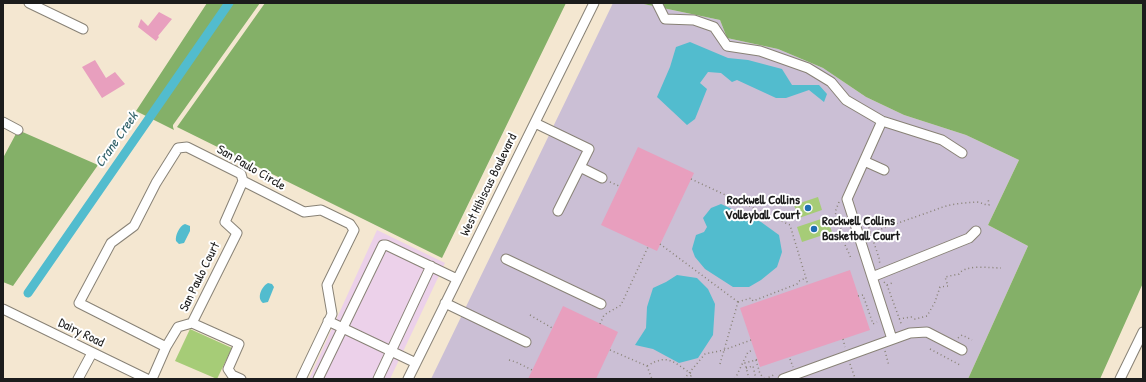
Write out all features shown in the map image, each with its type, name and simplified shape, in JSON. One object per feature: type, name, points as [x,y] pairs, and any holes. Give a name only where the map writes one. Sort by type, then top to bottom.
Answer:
[{"type":"street","points":[[29,3],[83,29]]},
{"type":"street","name":"West Hibiscus Boulevard","points":[[408,379],[594,3]]},
{"type":"street","points":[[657,3],[665,19],[694,20],[714,27],[728,46],[760,51],[808,68],[831,82],[846,100],[882,121],[942,140],[962,153]]},
{"type":"street","points":[[882,121],[847,199],[892,339]]},
{"type":"street","points":[[3,122],[18,130]]},
{"type":"street","points":[[534,123],[589,149],[558,211]]},
{"type":"street","name":"San Paulo Circle","points":[[166,347],[79,303],[111,243],[134,226],[156,183],[178,148],[187,147],[240,174],[243,181],[304,212],[321,210],[350,224],[354,230],[327,285],[332,314],[302,379]]},
{"type":"street","points":[[864,161],[884,170]]},
{"type":"street","points":[[580,167],[602,178]]},
{"type":"street","name":"San Paulo Court","points":[[152,379],[166,347],[178,327],[192,323],[237,232],[225,222],[243,181]]},
{"type":"street","points":[[872,277],[969,238],[976,231]]},
{"type":"street","points":[[318,379],[382,245],[386,245],[457,279]]},
{"type":"street","points":[[506,260],[601,304]]},
{"type":"street","points":[[378,379],[431,266]]},
{"type":"street","points":[[445,303],[526,342]]},
{"type":"street","name":"Dairy Road","points":[[3,309],[147,379]]},
{"type":"street","points":[[328,321],[416,363]]},
{"type":"street","points":[[192,323],[239,344],[228,369],[232,374],[241,379]]},
{"type":"street","points":[[781,376],[794,374],[910,333],[928,332],[962,350]]},
{"type":"street","points":[[1120,379],[1143,332]]},
{"type":"street","points":[[78,379],[92,353]]},
{"type":"path","points":[[602,178],[619,186]]},
{"type":"path","points":[[691,179],[790,225],[808,285]]},
{"type":"path","points":[[870,233],[945,205],[978,202],[984,205],[989,205],[988,198]]},
{"type":"path","points":[[840,200],[835,212],[843,236],[841,236],[851,258]]},
{"type":"path","points":[[660,244],[738,302]]},
{"type":"path","points":[[600,324],[604,315],[621,305],[648,248]]},
{"type":"path","points":[[899,320],[911,317],[915,320],[927,316],[935,302],[940,287],[948,286],[945,277],[959,274],[961,270],[967,268],[1001,268]]},
{"type":"path","points":[[738,302],[751,298],[753,301],[798,284],[799,281],[806,278]]},
{"type":"path","points":[[887,284],[892,283]]},
{"type":"path","points":[[858,296],[863,295],[873,324],[880,321]]},
{"type":"path","points":[[720,364],[738,302]]},
{"type":"path","points":[[530,316],[552,328]]},
{"type":"path","points":[[684,379],[705,354],[724,350],[751,340]]},
{"type":"path","points":[[930,349],[960,365]]},
{"type":"path","points":[[610,350],[647,366],[652,379]]},
{"type":"path","points":[[735,379],[748,352],[753,350]]},
{"type":"path","points":[[647,366],[655,361],[663,359],[677,364],[692,374],[689,379]]},
{"type":"path","points":[[790,359],[794,374]]},
{"type":"path","points":[[509,360],[532,370]]},
{"type":"path","points":[[749,379],[745,363],[757,360],[760,374],[765,379],[781,376]]},
{"type":"path","points":[[746,368],[753,366],[756,379]]},
{"type":"shaded area","points":[[613,3],[639,3],[720,20],[727,38],[778,49],[823,68],[866,97],[904,115],[966,135],[1019,160],[988,225],[1028,246],[968,379],[431,379]]},
{"type":"shaded area","points":[[377,230],[445,263],[390,379],[309,379]]},
{"type":"green space","points":[[207,3],[260,3],[173,125],[174,130],[136,111]]},
{"type":"green space","points":[[265,3],[566,3],[442,258],[177,127]]},
{"type":"green space","points":[[639,3],[1143,3],[1143,283],[1100,379],[968,379],[1028,246],[988,225],[1019,160],[966,135],[904,115],[866,97],[823,68],[778,49],[727,38],[720,20]]},
{"type":"green space","points":[[18,130],[98,165],[13,286],[3,282],[3,158]]},
{"type":"green space","name":"Rockwell Collins Volleyball Court","points":[[818,197],[822,210],[799,218],[794,205]]},
{"type":"green space","name":"Rockwell Collins Basketball Court","points":[[827,217],[832,232],[802,242],[797,227]]},
{"type":"green space","points":[[190,329],[232,348],[217,379],[175,361]]},
{"type":"water","points":[[690,42],[728,58],[748,60],[782,69],[792,85],[819,85],[827,94],[824,102],[809,90],[786,98],[776,98],[737,80],[732,82],[721,73],[708,72],[700,83],[707,89],[695,119],[687,125],[657,97],[670,67],[676,47]]},
{"type":"water","points":[[721,204],[761,222],[779,235],[782,252],[777,267],[761,280],[749,287],[733,287],[705,269],[695,257],[692,249],[696,235],[704,232],[707,227],[703,218],[711,208]]},
{"type":"water","points":[[185,224],[190,226],[190,231],[184,243],[179,244],[176,241],[177,234],[179,229]]},
{"type":"water","points":[[677,275],[697,278],[708,289],[715,304],[713,335],[698,358],[679,363],[653,349],[635,345],[646,328],[647,307],[653,288]]},
{"type":"water","points":[[268,283],[272,284],[274,287],[268,302],[263,303],[260,295]]},
{"type":"building","points":[[159,12],[172,19],[158,36],[159,37],[156,41],[138,27],[141,19],[148,26]]},
{"type":"building","points":[[95,60],[106,78],[115,72],[125,84],[102,98],[82,67]]},
{"type":"building","points":[[638,147],[694,173],[657,251],[601,225]]},
{"type":"building","points":[[850,270],[870,330],[760,367],[740,308]]},
{"type":"building","points":[[563,306],[618,332],[596,379],[528,379]]},
{"type":"waterway","name":"Crane Creek","points":[[28,293],[229,3]]},
{"type":"place","name":"Rockwell Collins Volleyball Court","points":[[808,208]]},
{"type":"place","name":"Rockwell Collins Basketball Court","points":[[814,229]]}]
